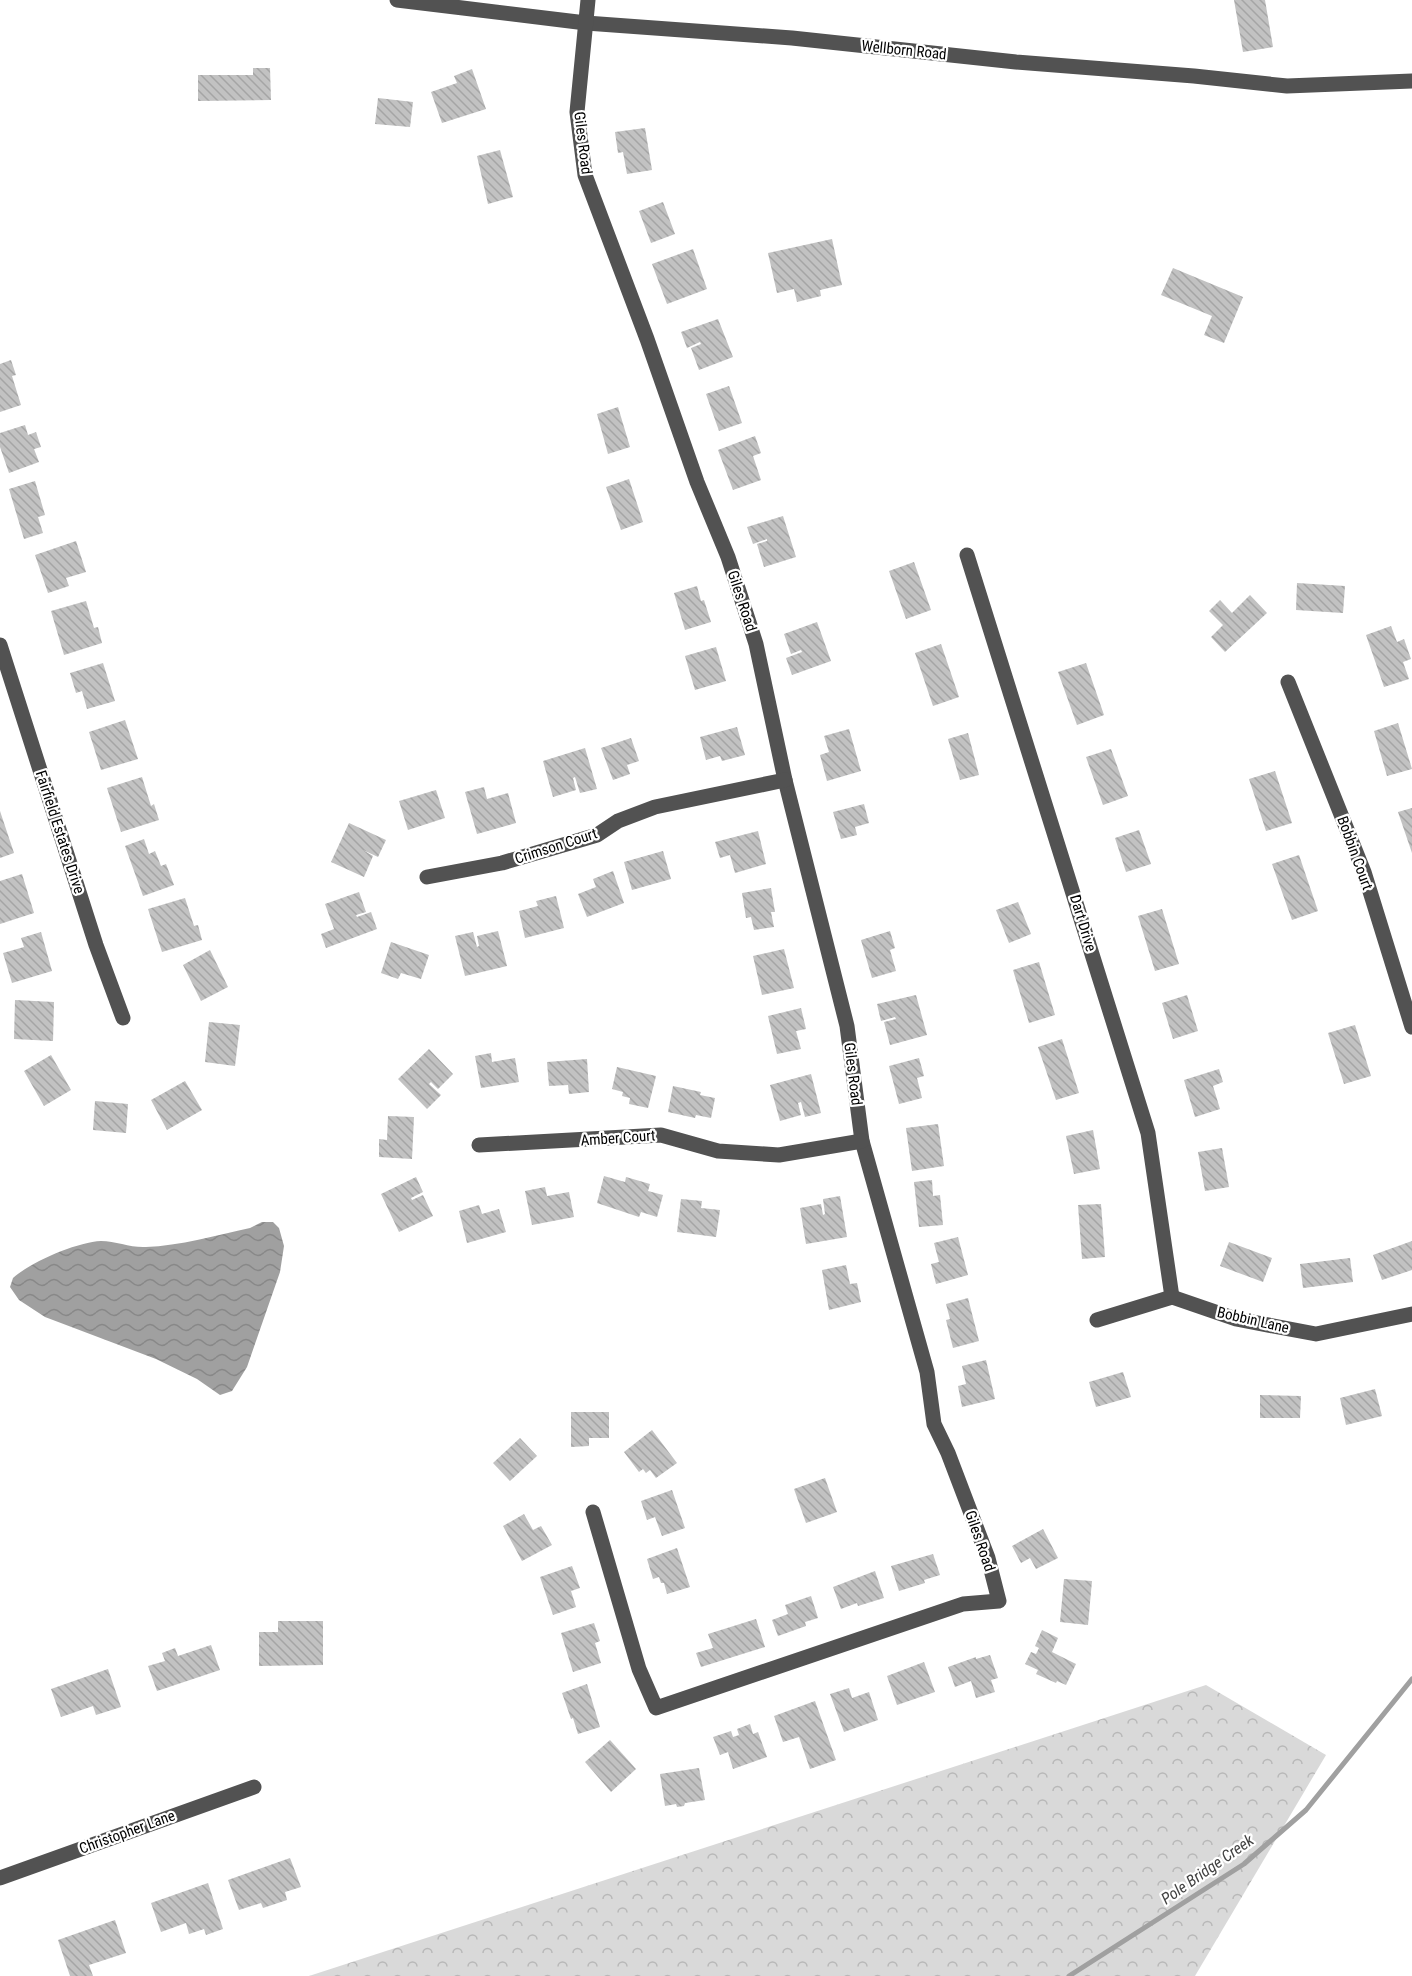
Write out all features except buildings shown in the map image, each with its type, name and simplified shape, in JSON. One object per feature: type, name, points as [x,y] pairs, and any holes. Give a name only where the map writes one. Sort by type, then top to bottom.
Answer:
[{"type":"street","name":"Wellborn Road","points":[[398,0],[586,23],[792,38],[1016,62],[1287,86],[1412,81]]},
{"type":"street","name":"Giles Road","points":[[588,0],[577,112],[585,175],[647,339],[697,482],[728,557],[756,644],[785,780],[847,1026],[862,1141],[927,1372],[934,1424],[948,1453],[987,1558],[999,1601],[963,1604],[656,1708],[639,1669],[593,1512]]},
{"type":"street","name":"Dart Drive","points":[[967,555],[1148,1133],[1172,1297]]},
{"type":"street","name":"Fairfield Estates Drive","points":[[0,645],[96,945],[123,1018]]},
{"type":"street","name":"Bobbin Court","points":[[1288,682],[1364,872],[1412,1027]]},
{"type":"street","name":"Crimson Court","points":[[427,877],[502,863],[597,835],[618,821],[655,807],[785,780]]},
{"type":"street","name":"Amber Court","points":[[479,1145],[661,1135],[718,1151],[778,1155],[862,1141]]},
{"type":"street","name":"Bobbin Lane","points":[[1172,1297],[1236,1319],[1316,1334],[1412,1314]]},
{"type":"street","points":[[1096,1320],[1172,1297]]},
{"type":"street","name":"Christopher Lane","points":[[0,1878],[254,1787]]},
{"type":"green space","points":[[1206,1685],[1326,1755],[1195,1976],[309,1976]]},
{"type":"water","points":[[262,1222],[273,1222],[279,1228],[284,1246],[280,1272],[247,1367],[232,1391],[220,1395],[197,1379],[156,1359],[45,1317],[19,1300],[10,1287],[13,1278],[31,1266],[55,1254],[91,1242],[112,1242],[140,1247],[172,1245],[250,1228]]},
{"type":"waterway","name":"Pole Bridge Creek","points":[[1069,1976],[1244,1864],[1306,1810],[1412,1679]]}]
